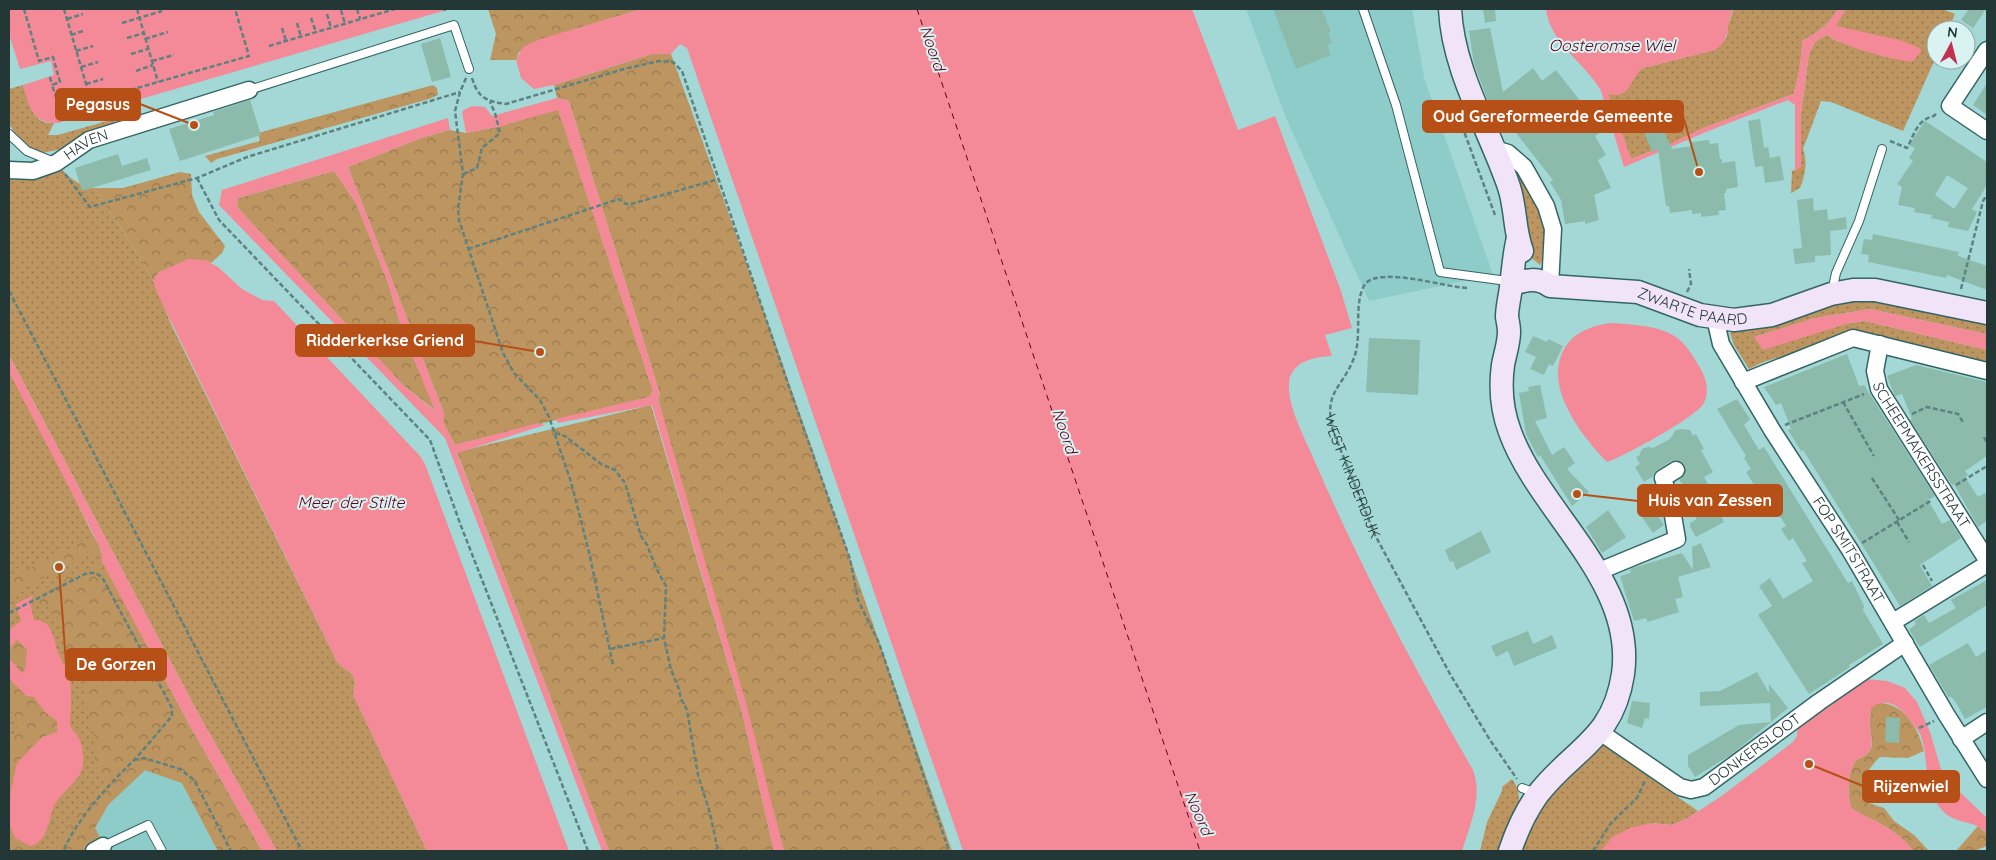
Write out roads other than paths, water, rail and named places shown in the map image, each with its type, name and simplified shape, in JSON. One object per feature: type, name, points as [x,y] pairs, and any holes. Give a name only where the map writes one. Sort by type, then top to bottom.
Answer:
[{"type":"street","points":[[1450,9],[1457,52],[1510,190],[1518,238],[1524,254],[1507,315],[1509,333],[1503,367],[1503,407],[1510,432],[1527,468],[1596,572],[1610,597],[1618,618],[1623,649],[1623,672],[1618,698],[1611,716],[1600,732],[1530,791],[1523,818],[1510,851]]},
{"type":"street","points":[[1987,50],[1950,106],[1987,131]]},
{"type":"street","name":"HAVEN","points":[[9,170],[33,170],[56,163],[89,140],[249,90]]},
{"type":"street","points":[[1495,149],[1508,153],[1524,167],[1546,206],[1553,229],[1550,286]]},
{"type":"street","name":"ZWARTE PAARD","points":[[1516,284],[1541,292],[1550,286],[1638,292],[1715,318],[1754,319],[1772,315],[1831,294],[1853,290],[1875,290],[1987,313]]},
{"type":"street","name":"FOP SMITSTRAAT","points":[[1715,318],[1721,344],[1772,430],[1850,550],[1961,739],[1987,779]]},
{"type":"street","points":[[1744,382],[1853,338],[1987,371]]},
{"type":"street","name":"SCHEEPMAKERSSTRAAT","points":[[1880,344],[1875,371],[1878,389],[1987,562]]},
{"type":"street","points":[[1596,572],[1677,539],[1671,504],[1663,478],[1676,470]]},
{"type":"street","points":[[1893,622],[1987,562]]},
{"type":"street","name":"DONKERSLOOT","points":[[1600,732],[1680,787],[1691,790],[1704,787],[1819,702],[1905,643]]},
{"type":"street","points":[[1961,739],[1987,722]]},
{"type":"lane","points":[[1364,9],[1396,105],[1440,272],[1516,284]]},
{"type":"lane","points":[[249,90],[454,25],[469,70]]},
{"type":"lane","points":[[9,134],[28,151],[56,163]]},
{"type":"lane","points":[[1831,294],[1836,273],[1858,221],[1882,149]]},
{"type":"lane","points":[[99,849],[148,825],[162,851]]},
{"type":"water","points":[[9,9],[450,9],[58,123],[49,123],[37,117],[33,112],[23,85],[54,75],[51,61],[20,69],[9,34]]},
{"type":"water","name":"Noord","points":[[642,9],[1192,9],[1238,130],[1275,116],[1341,291],[1352,328],[1325,335],[1332,356],[1311,359],[1294,370],[1289,383],[1291,402],[1302,434],[1370,580],[1430,695],[1473,770],[1477,790],[1476,801],[1472,821],[1462,851],[963,851],[687,48],[680,44],[671,54],[652,54],[554,85],[534,89],[521,78],[516,60],[523,47],[540,39]]},
{"type":"water","name":"Oosteromse Wiel","points":[[1546,9],[1734,9],[1721,46],[1715,50],[1643,68],[1630,87],[1622,94],[1608,94],[1631,159],[1670,144],[1701,129],[1793,94],[1802,52],[1802,41],[1823,28],[1838,9],[1846,9],[1836,26],[1900,40],[1920,48],[1921,52],[1912,62],[1868,52],[1826,35],[1815,42],[1809,54],[1801,115],[1801,167],[1795,171],[1795,105],[1788,100],[1624,167],[1601,91],[1554,33]]},
{"type":"water","points":[[557,98],[569,101],[660,394],[658,399],[746,703],[784,851],[774,851],[741,708],[652,405],[558,423],[556,419],[649,397],[653,391],[558,110],[497,127],[466,133],[462,112],[470,107],[485,107],[492,116]]},
{"type":"water","points":[[448,118],[450,130],[424,137],[348,167],[444,413],[444,424],[455,445],[538,423],[545,425],[457,453],[609,851],[602,851],[445,438],[219,205],[222,190]],"holes":[[[334,171],[356,203],[388,283],[403,333],[435,411],[402,384],[237,207],[238,198]]]},
{"type":"water","name":"Meer der Stilte","points":[[188,259],[205,260],[218,267],[242,289],[262,300],[274,301],[420,456],[425,464],[569,851],[427,851],[353,694],[355,680],[351,673],[336,660],[159,297],[153,281],[159,272]]},
{"type":"water","points":[[1870,309],[1987,334],[1987,350],[1865,321],[1850,323],[1763,350],[1754,337],[1815,318]]},
{"type":"water","points":[[1613,323],[1653,328],[1676,337],[1689,350],[1701,370],[1705,379],[1707,394],[1704,403],[1689,417],[1643,445],[1607,462],[1585,437],[1566,406],[1560,389],[1558,373],[1561,357],[1573,338],[1589,328]]},
{"type":"water","points":[[9,355],[199,715],[277,851],[262,851],[190,726],[102,562],[101,549],[9,372]]},
{"type":"water","points":[[33,595],[30,603],[34,620],[46,623],[49,627],[60,657],[69,672],[71,690],[70,724],[82,745],[83,766],[78,777],[55,804],[45,835],[41,840],[30,846],[15,838],[9,822],[11,790],[17,763],[42,737],[57,732],[57,721],[45,712],[34,697],[26,696],[9,678],[9,658],[22,673],[25,670],[27,649],[17,640],[9,648],[9,630],[21,621],[16,604]]},
{"type":"water","points":[[1865,679],[1887,681],[1905,688],[1917,702],[1930,732],[1943,776],[1987,818],[1987,834],[1974,825],[1950,817],[1941,809],[1935,800],[1928,782],[1924,746],[1920,734],[1899,709],[1889,703],[1884,703],[1871,708],[1871,748],[1866,754],[1856,760],[1851,771],[1848,789],[1851,808],[1893,831],[1913,851],[1601,851],[1612,837],[1630,828],[1651,823],[1672,825],[1688,818],[1723,795],[1793,742],[1797,736],[1798,724]]},
{"type":"place","name":"Pegasus","points":[[194,125]]},
{"type":"place","name":"Oud Gereformeerde Gemeente","points":[[1699,172]]},
{"type":"place","name":"Ridderkerkse Griend","points":[[540,352]]},
{"type":"place","name":"Huis van Zessen","points":[[1577,494]]},
{"type":"place","name":"De Gorzen","points":[[59,567]]},
{"type":"place","name":"Rijzenwiel","points":[[1809,764]]}]
